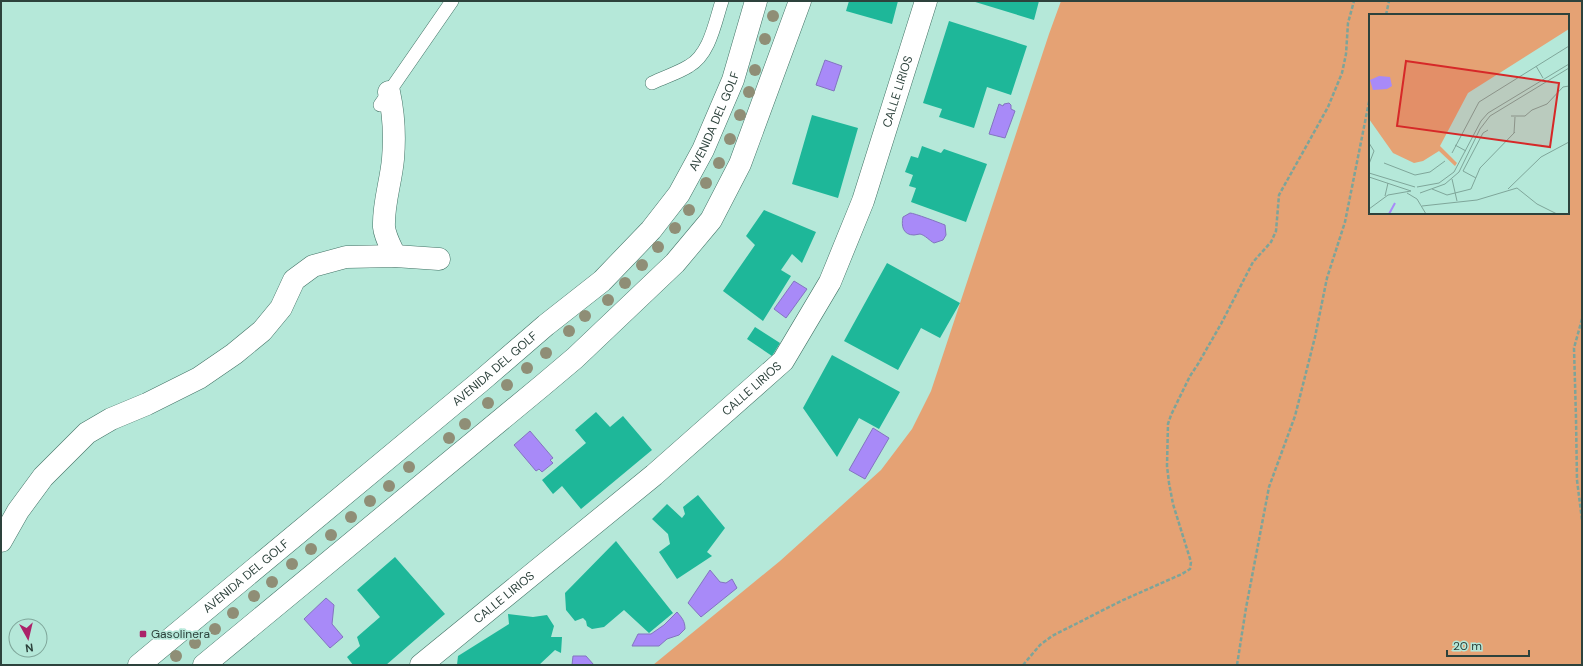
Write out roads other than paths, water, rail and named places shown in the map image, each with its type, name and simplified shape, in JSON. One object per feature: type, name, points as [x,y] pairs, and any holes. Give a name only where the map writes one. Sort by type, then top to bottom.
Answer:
[{"type":"street","name":"AVENIDA DEL GOLF","points":[[139,665],[481,381],[546,325],[602,281],[651,230],[679,194],[703,150],[733,80],[756,1]]},
{"type":"street","points":[[204,665],[543,386],[575,358],[675,263],[711,220],[740,164],[800,1]]},
{"type":"street","name":"CALLE LIRIOS","points":[[422,665],[654,475],[783,361],[830,282],[863,201],[926,1]]},
{"type":"street","points":[[384,98],[394,123],[395,142],[393,162],[384,208],[384,228],[395,256]]},
{"type":"street","points":[[1,541],[18,511],[43,477],[86,433],[111,419],[147,404],[199,378],[234,354],[262,331],[281,308],[294,280],[313,266],[346,257],[395,256],[439,259]]},
{"type":"lane","points":[[384,98],[452,1]]},
{"type":"lane","points":[[652,83],[689,66],[697,60],[704,51],[722,1]]},
{"type":"place","name":"Gasolinera","points":[[143,634]]}]
